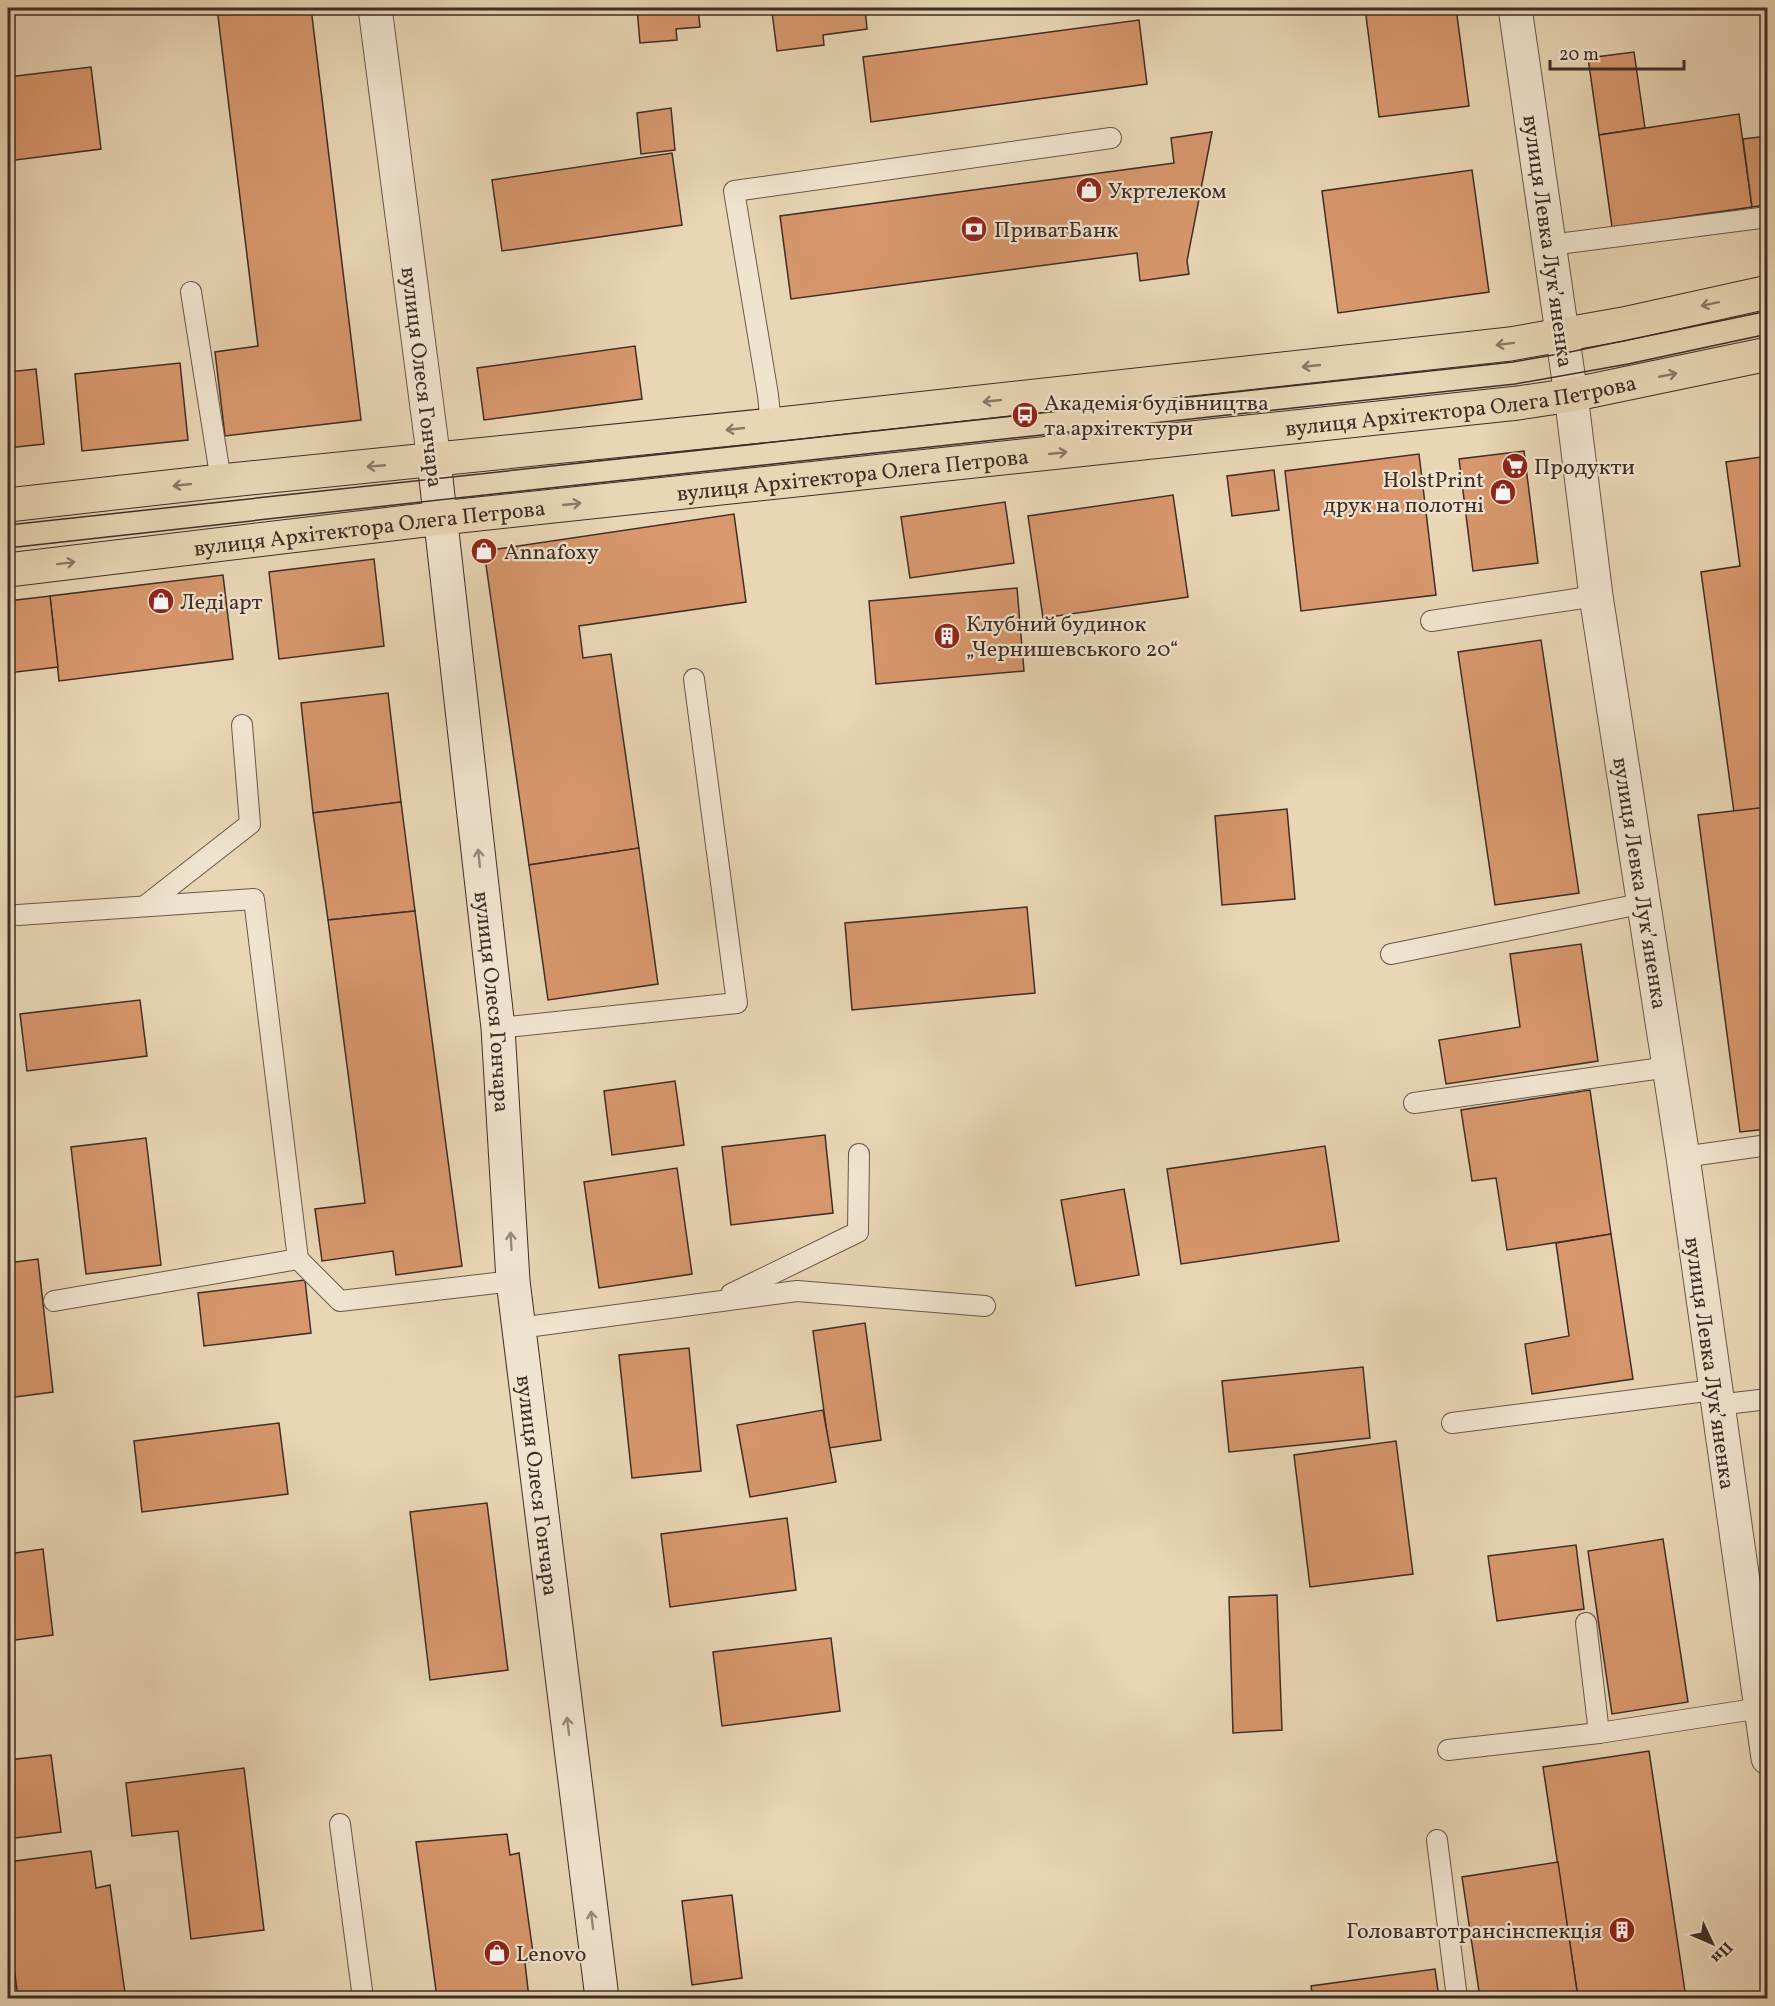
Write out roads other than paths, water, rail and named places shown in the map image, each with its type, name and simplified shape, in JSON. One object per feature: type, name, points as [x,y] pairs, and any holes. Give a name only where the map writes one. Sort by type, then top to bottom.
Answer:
[{"type":"main road","points":[[8,505],[1510,344],[1767,292]]},
{"type":"main road","name":"вулиця Архітектора Олега Петрова","points":[[8,570],[441,518],[1506,405],[1571,395],[1767,354]]},
{"type":"street","name":"вулиця Олеся Гончара","points":[[375,8],[441,518],[498,1028],[513,1281],[602,1998]]},
{"type":"street","name":"вулиця Левка Лукʼяненка","points":[[1515,8],[1571,395],[1596,596],[1683,1157],[1767,1758]]},
{"type":"lane","points":[[771,425],[768,394],[734,191],[1111,138]]},
{"type":"lane","points":[[1550,245],[1767,217]]},
{"type":"lane","points":[[191,292],[221,481]]},
{"type":"lane","points":[[1431,621],[1596,596]]},
{"type":"lane","points":[[498,1028],[737,1003],[694,679]]},
{"type":"lane","points":[[146,906],[250,824],[242,725]]},
{"type":"lane","points":[[18,915],[254,899],[298,1259],[340,1301],[513,1281]]},
{"type":"lane","points":[[1391,954],[1645,903]]},
{"type":"lane","points":[[1414,1102],[1669,1067]]},
{"type":"lane","points":[[1683,1157],[1767,1145]]},
{"type":"lane","points":[[715,1302],[858,1232],[860,1154]]},
{"type":"lane","points":[[54,1301],[298,1259]]},
{"type":"lane","points":[[519,1328],[797,1291],[985,1306]]},
{"type":"lane","points":[[1452,1423],[1715,1398],[1767,1400]]},
{"type":"lane","points":[[1586,1623],[1599,1733]]},
{"type":"lane","points":[[1448,1750],[1599,1733],[1761,1708]]},
{"type":"lane","points":[[340,1824],[363,1998]]},
{"type":"lane","points":[[1437,1840],[1457,1998]]},
{"type":"tram line","points":[[8,525],[1513,362],[1768,311]]},
{"type":"tram line","points":[[8,548],[1515,384],[1628,364],[1768,334]]},
{"type":"place","name":"Укртелеком","points":[[1089,190]]},
{"type":"place","name":"ПриватБанк","points":[[974,229]]},
{"type":"place","name":"Академія будівництва та архітектури","points":[[1025,415]]},
{"type":"place","name":"Продукти","points":[[1515,466]]},
{"type":"place","name":"HolstPrint друк на полотні","points":[[1503,492]]},
{"type":"place","name":"Annafoxy","points":[[484,551]]},
{"type":"place","name":"Леді арт","points":[[161,601]]},
{"type":"place","name":"Клубний будинок „Чернишевського 20“","points":[[947,636]]},
{"type":"place","name":"Головавтотрансінспекція","points":[[1622,1930]]},
{"type":"place","name":"Lenovo","points":[[497,1953]]}]
